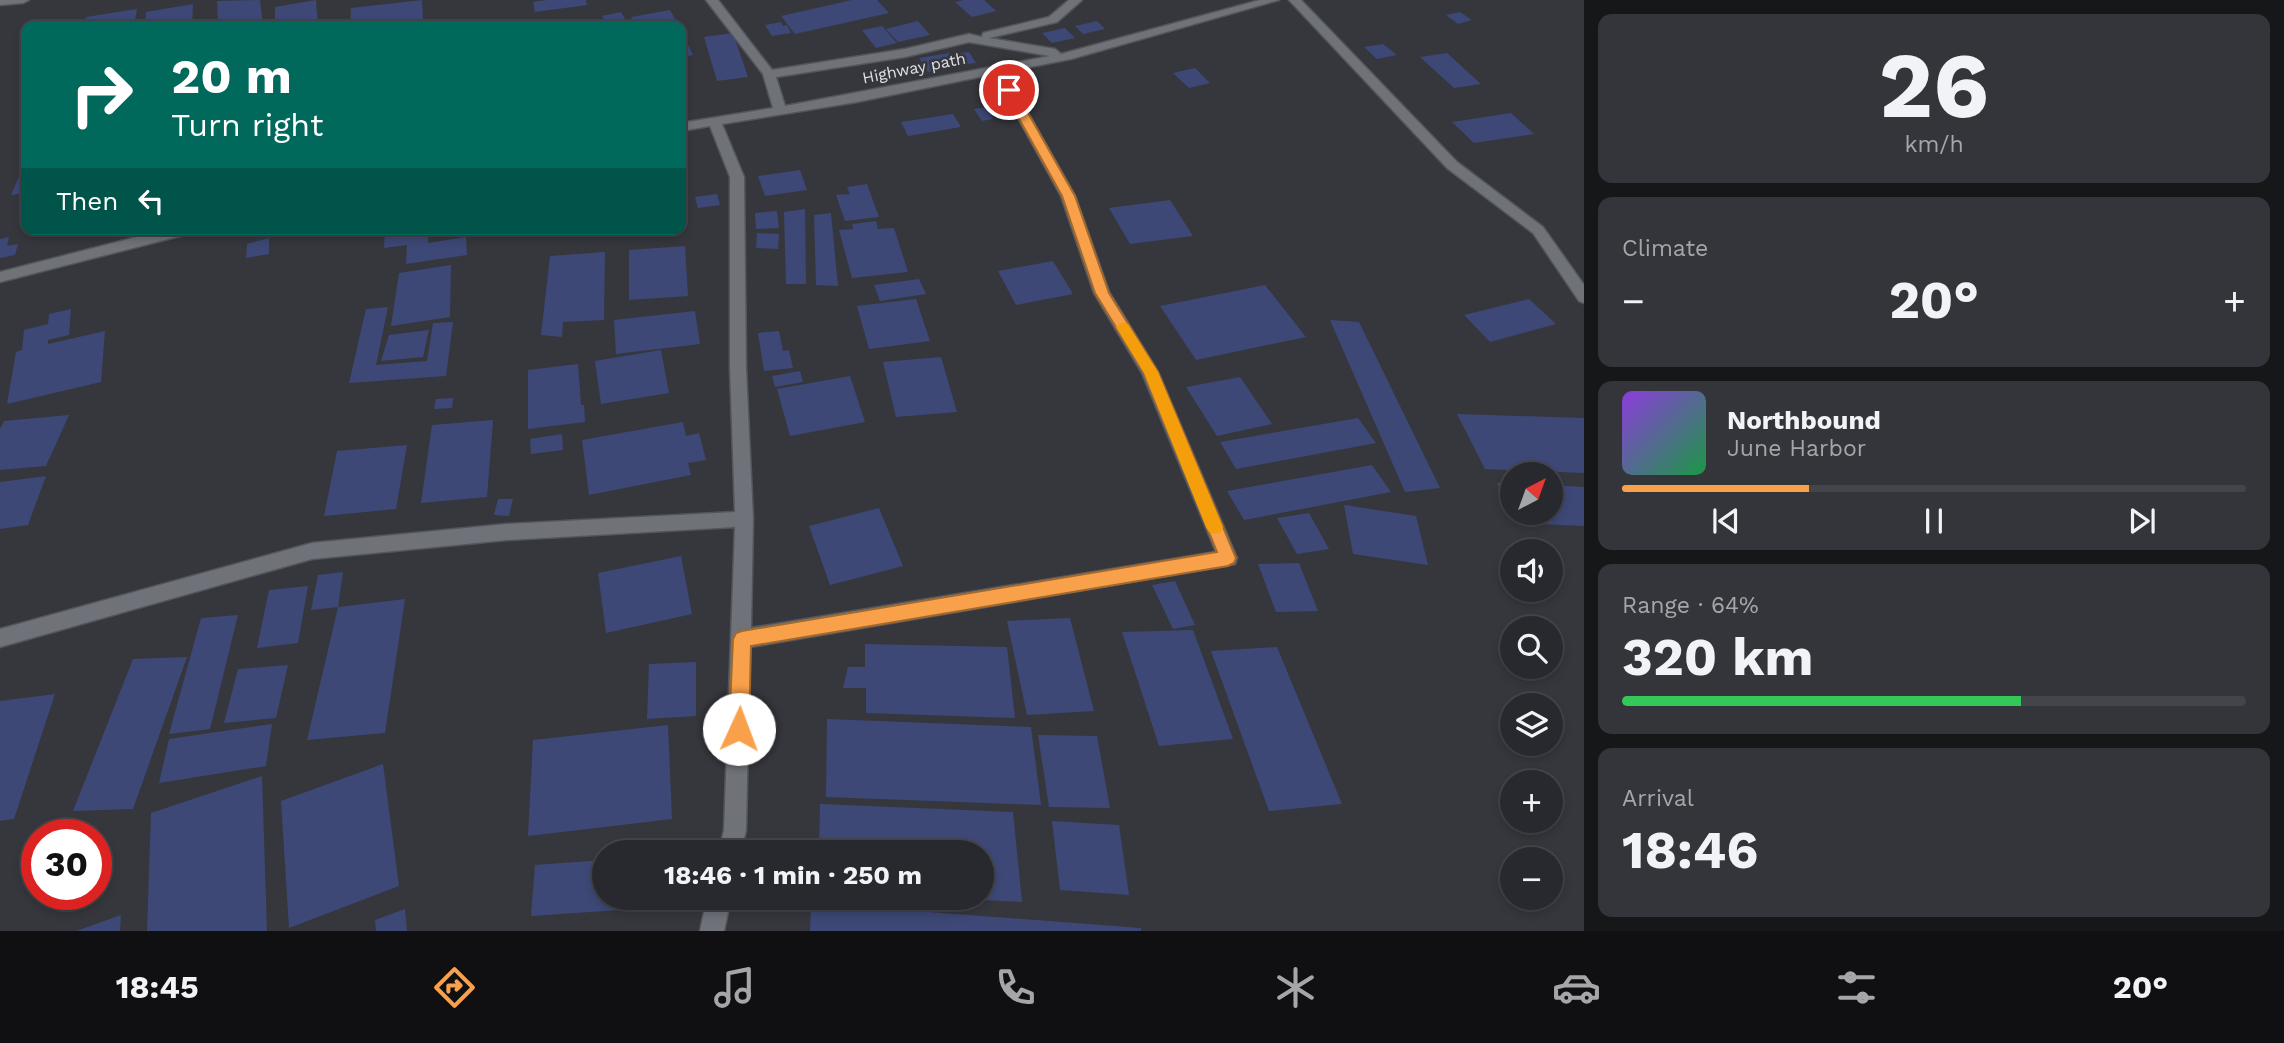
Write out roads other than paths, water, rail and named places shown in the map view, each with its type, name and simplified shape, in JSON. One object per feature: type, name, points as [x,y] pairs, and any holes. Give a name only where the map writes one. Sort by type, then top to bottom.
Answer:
[{"type":"street","points":[[0,2],[23,0]]},
{"type":"street","points":[[712,0],[769,74],[780,111]]},
{"type":"street","points":[[769,74],[905,53],[1009,32],[1054,20],[1076,0]]},
{"type":"street","points":[[1225,0],[1234,11]]},
{"type":"street","name":"Highway path","points":[[686,126],[780,111],[1067,55],[1273,0]]},
{"type":"street","points":[[1295,0],[1452,165],[1538,230],[1584,297]]},
{"type":"street","points":[[969,38],[1067,55]]},
{"type":"street","points":[[742,639],[1228,558],[1150,372],[1102,293],[1068,196],[997,69]]},
{"type":"street","points":[[715,122],[737,177],[738,368],[744,519],[742,639],[733,840]]},
{"type":"street","points":[[0,278],[165,235]]},
{"type":"street","points":[[0,638],[312,551],[507,532],[744,519]]},
{"type":"street","points":[[712,931],[716,910]]}]
